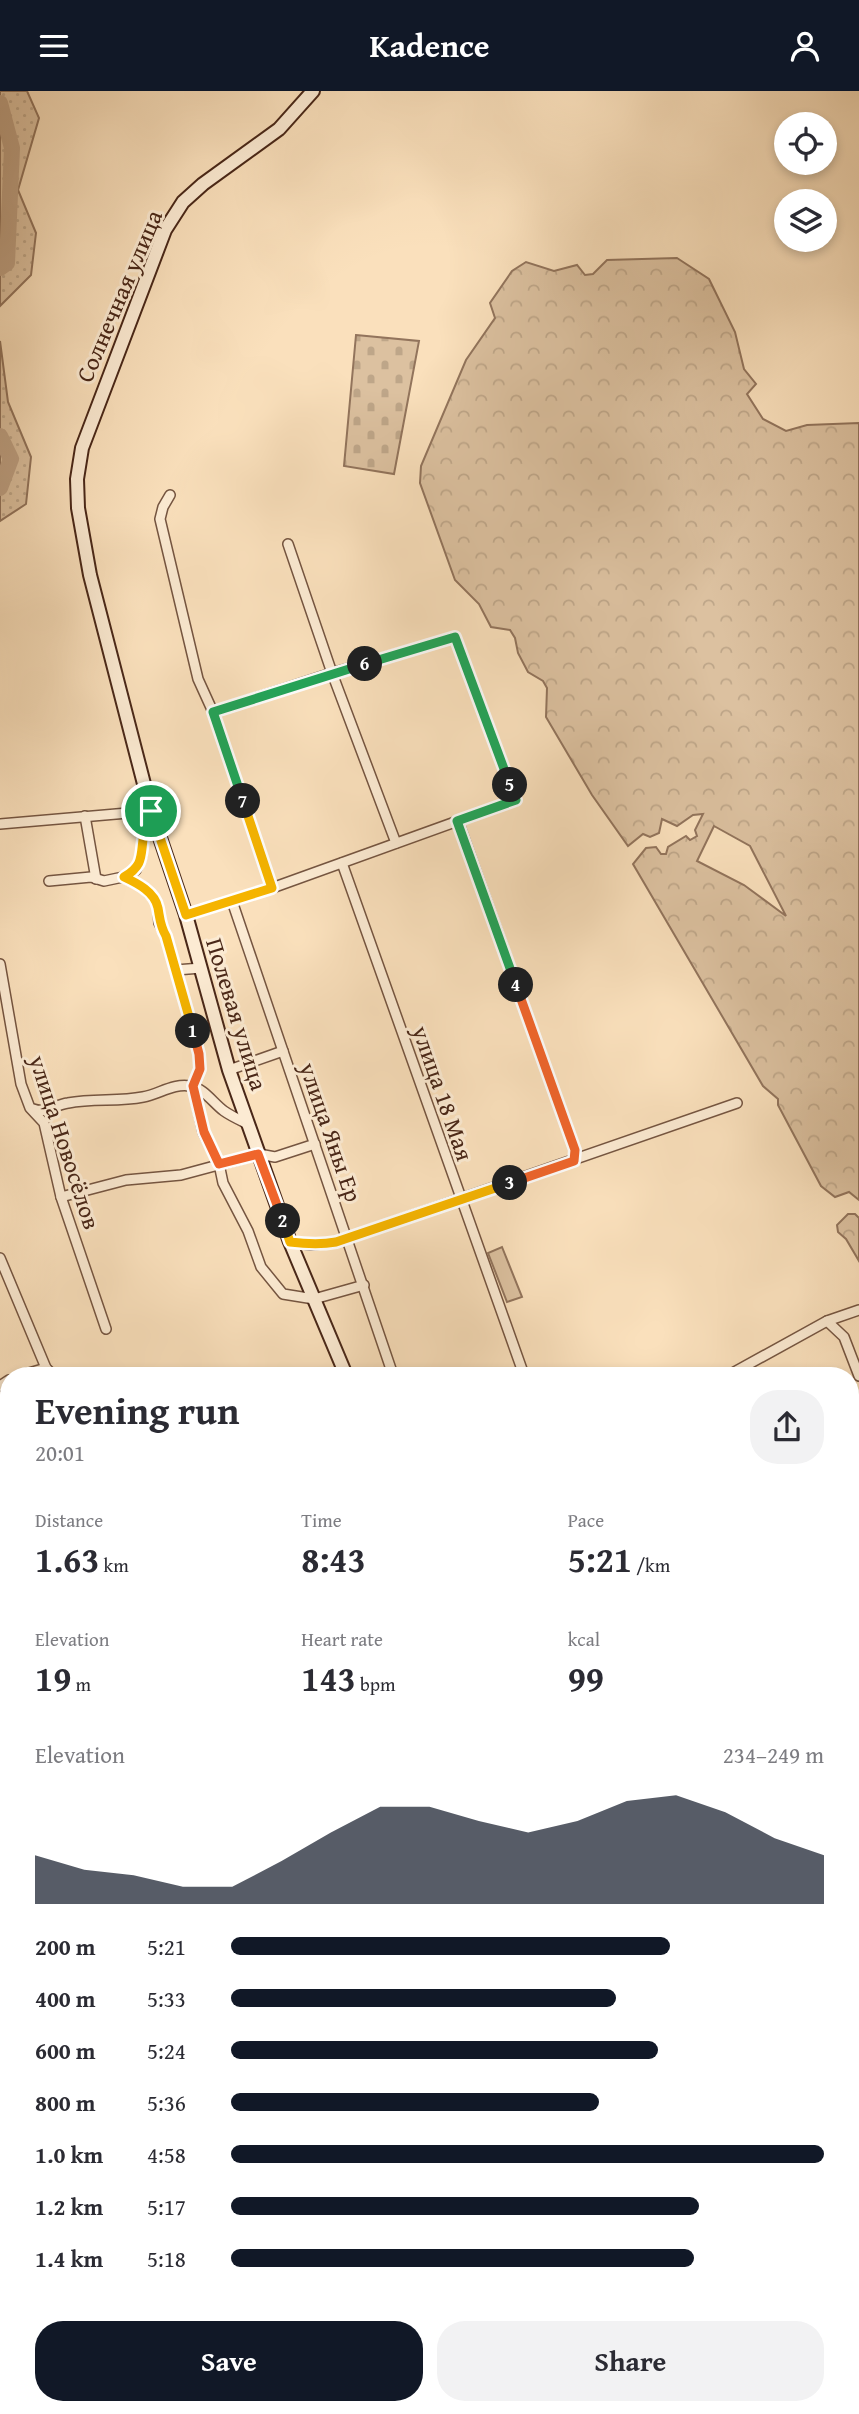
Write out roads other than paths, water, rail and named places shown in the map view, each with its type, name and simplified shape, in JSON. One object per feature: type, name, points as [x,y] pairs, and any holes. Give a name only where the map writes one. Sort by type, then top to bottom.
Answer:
[{"type":"main road","name":"Солнечная улица","points":[[90,575],[78,508],[77,479],[82,448],[165,230],[183,202],[203,184],[279,129],[313,91]]},
{"type":"main road","name":"Полевая улица","points":[[90,575],[151,811],[186,915],[229,1069],[290,1242],[343,1367]]},
{"type":"street","points":[[170,495],[163,506],[160,519],[198,679],[213,712],[272,888]]},
{"type":"street","points":[[288,544],[332,673],[396,843]]},
{"type":"street","points":[[186,915],[272,888],[516,800],[455,637],[213,712]]},
{"type":"street","points":[[0,824],[151,811],[136,870],[124,877],[104,881],[91,877],[49,881]]},
{"type":"street","points":[[85,816],[96,879]]},
{"type":"street","points":[[457,821],[575,1150],[574,1161]]},
{"type":"street","name":"улица 18 Мая","points":[[342,863],[520,1367]]},
{"type":"street","points":[[124,877],[140,885],[155,898],[159,923],[166,936],[199,1054],[200,1069],[193,1086],[204,1132],[219,1164],[223,1183],[248,1231],[261,1267],[284,1294],[314,1299],[364,1285]]},
{"type":"street","name":"улица Яны Ер","points":[[232,901],[390,1367]]},
{"type":"street","name":"улица Новосёлов","points":[[0,964],[21,1084],[30,1108],[44,1123],[61,1197],[106,1329]]},
{"type":"street","points":[[176,970],[201,968]]},
{"type":"street","points":[[229,1069],[283,1051]]},
{"type":"street","points":[[30,1108],[47,1111],[64,1103],[94,1099],[127,1100],[180,1085],[193,1086],[225,1112],[248,1124]]},
{"type":"street","points":[[290,1242],[324,1244],[347,1237],[737,1103]]},
{"type":"street","points":[[44,1123],[47,1111]]},
{"type":"street","points":[[61,1197],[127,1180],[181,1175],[258,1154],[275,1157],[315,1144]]},
{"type":"street","points":[[0,1258],[47,1367]]},
{"type":"street","points":[[744,1367],[827,1321],[859,1310]]},
{"type":"street","points":[[827,1321],[844,1337],[856,1367]]},
{"type":"waterway","points":[[0,103],[12,148],[7,263],[0,268]]},
{"type":"waterway","points":[[0,436],[11,459],[0,488]]}]
